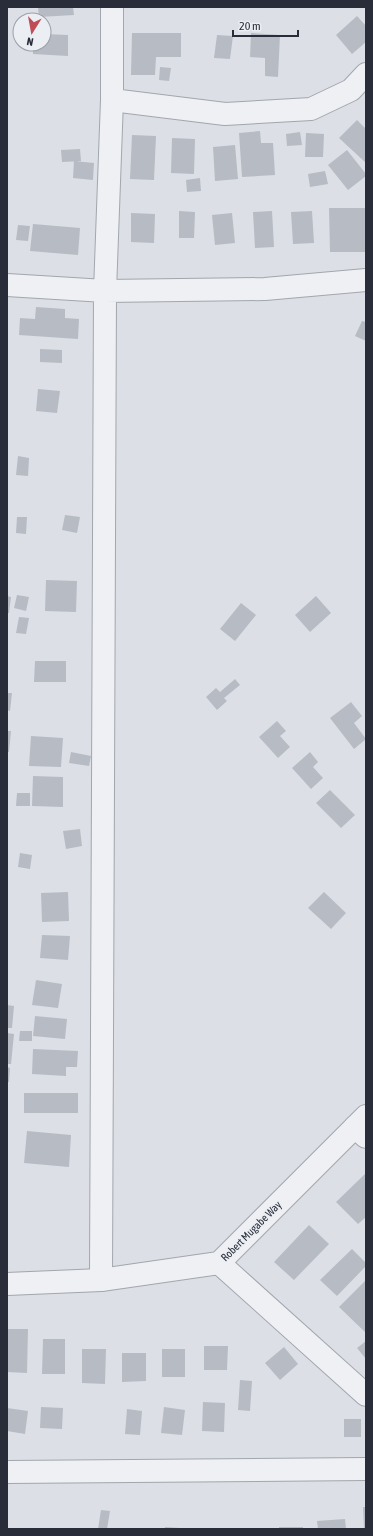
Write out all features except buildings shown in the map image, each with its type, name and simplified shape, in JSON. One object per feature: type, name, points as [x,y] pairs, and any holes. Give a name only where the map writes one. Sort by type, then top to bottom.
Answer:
[{"type":"street","points":[[101,1280],[105,291],[112,100],[112,7]]},
{"type":"street","points":[[112,100],[225,114],[311,109],[351,90],[366,74]]},
{"type":"street","points":[[7,285],[105,291],[265,290],[366,280]]},
{"type":"street","name":"Robert Mugabe Way","points":[[7,1284],[101,1280],[219,1263],[362,1127]]},
{"type":"street","points":[[219,1263],[366,1395]]},
{"type":"street","points":[[7,1472],[366,1469]]}]
